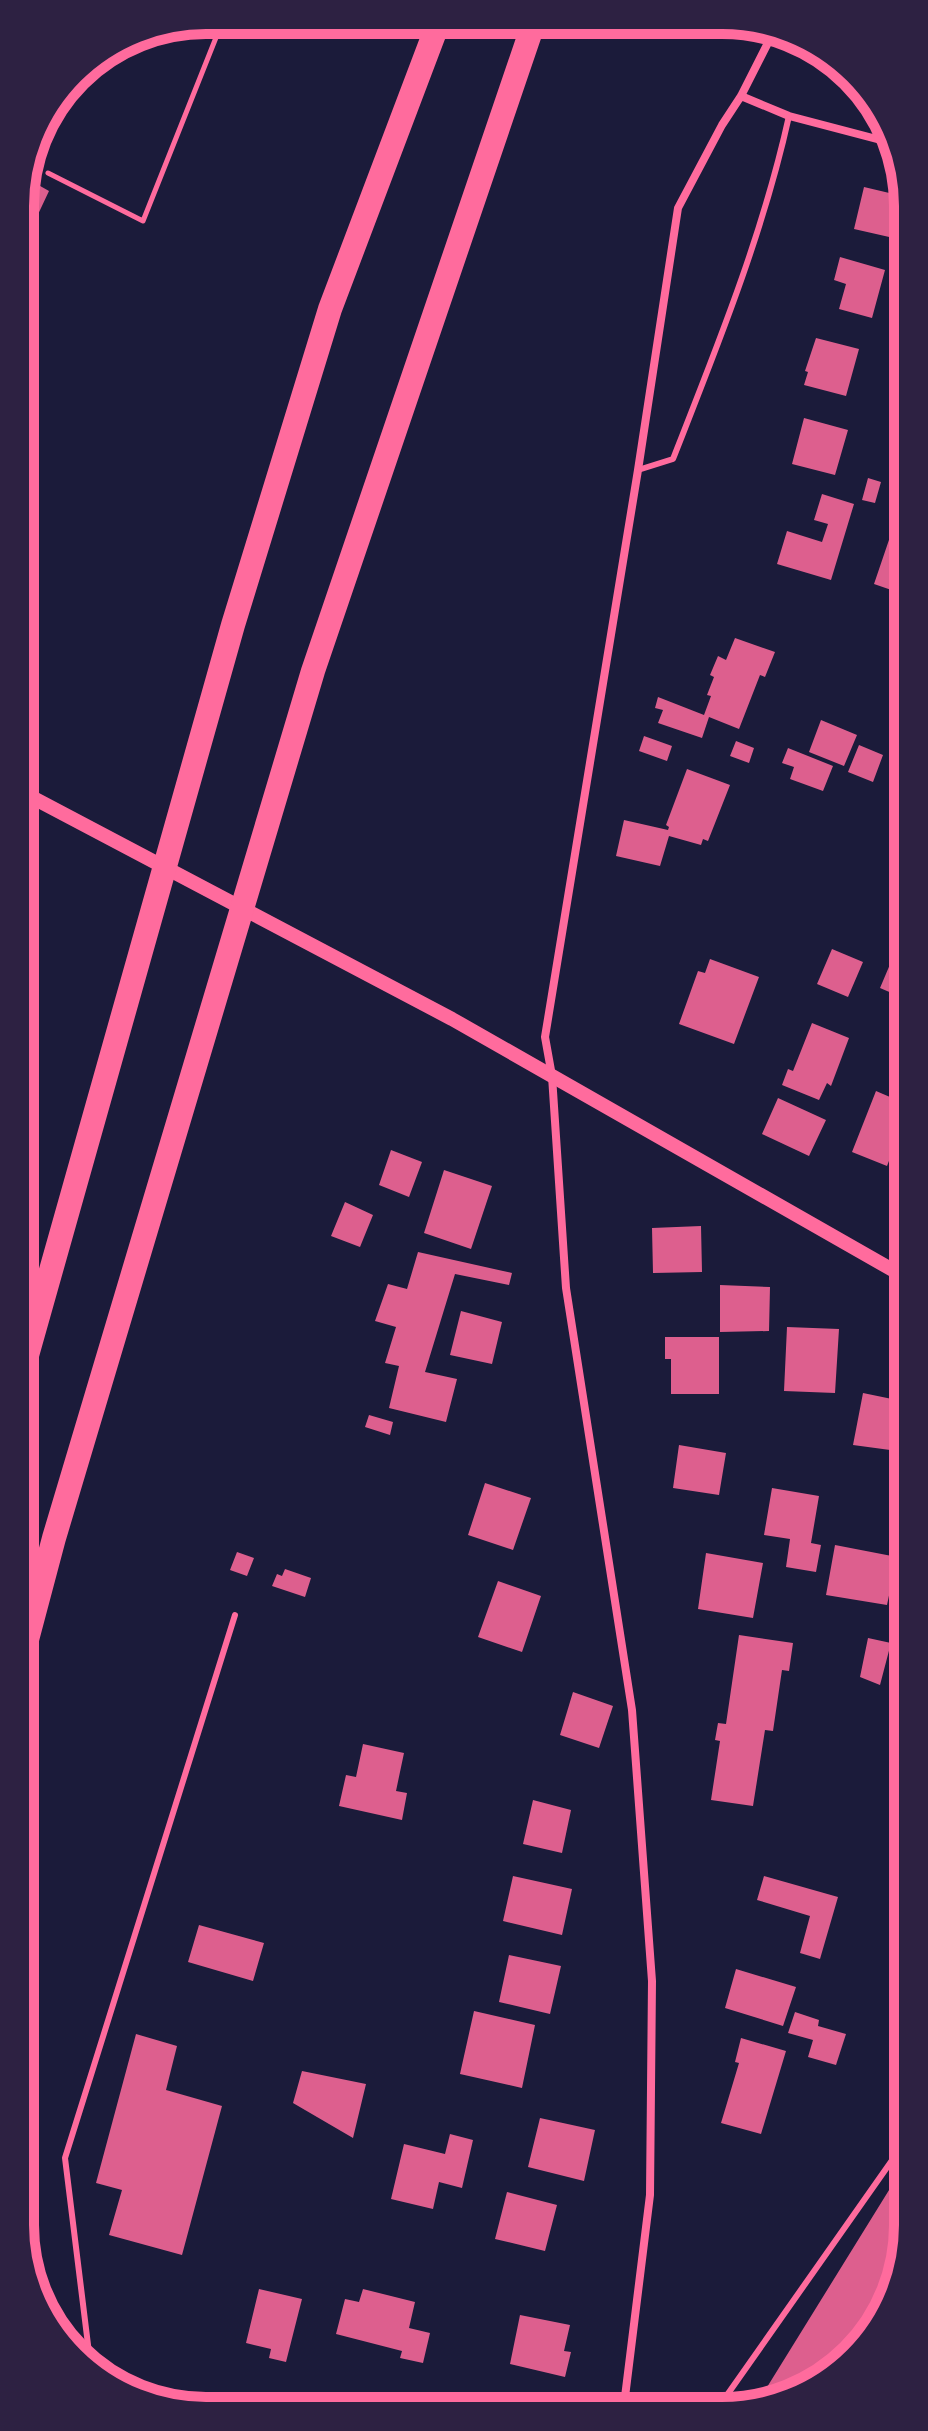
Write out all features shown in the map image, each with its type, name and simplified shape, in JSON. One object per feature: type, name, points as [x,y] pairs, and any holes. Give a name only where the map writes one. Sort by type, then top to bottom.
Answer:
[{"type":"highway","points":[[34,1331],[233,625],[330,309],[434,34]]},
{"type":"highway","points":[[34,1613],[313,671],[530,34]]},
{"type":"street","points":[[625,2397],[650,2195],[652,1981],[632,1710],[566,1288],[552,1076],[545,1037],[678,208],[769,41]]},
{"type":"street","points":[[741,96],[789,116],[881,140]]},
{"type":"street","points":[[34,798],[390,986],[894,1271]]},
{"type":"lane","points":[[638,470],[673,459],[752,244],[789,116]]},
{"type":"lane","points":[[89,2350],[65,2158],[235,1615]]},
{"type":"lane","points":[[726,2397],[894,2157]]},
{"type":"path","points":[[39,168],[143,221],[217,34]]},
{"type":"building","points":[[35,183],[49,191],[34,223]]},
{"type":"building","points":[[864,187],[893,194],[894,238],[854,229]]},
{"type":"building","points":[[840,257],[885,270],[872,318],[839,309],[846,284],[834,280]]},
{"type":"building","points":[[816,338],[859,349],[846,396],[804,385],[808,372],[805,371]]},
{"type":"building","points":[[804,418],[848,430],[835,475],[792,464]]},
{"type":"building","points":[[868,478],[881,482],[875,503],[862,500]]},
{"type":"building","points":[[822,494],[854,504],[831,580],[777,564],[787,531],[822,542],[828,524],[814,520]]},
{"type":"building","points":[[892,531],[894,532],[894,591],[874,584]]},
{"type":"building","points":[[735,638],[775,652],[765,677],[760,675],[739,729],[709,717],[702,738],[658,723],[663,710],[655,708],[658,697],[704,715],[714,677],[710,675],[718,656],[726,660]]},
{"type":"building","points":[[821,720],[857,735],[844,766],[809,752]]},
{"type":"building","points":[[644,736],[672,746],[667,761],[639,751]]},
{"type":"building","points":[[736,741],[754,748],[749,763],[730,756]]},
{"type":"building","points":[[859,745],[883,755],[873,782],[848,772]]},
{"type":"building","points":[[788,748],[833,766],[823,791],[790,779],[794,767],[782,763]]},
{"type":"building","points":[[687,769],[730,785],[708,841],[703,839],[701,845],[669,836],[660,866],[616,856],[624,820],[668,830],[666,825]]},
{"type":"building","points":[[832,949],[863,962],[848,997],[817,984]]},
{"type":"building","points":[[710,959],[759,977],[734,1044],[679,1024],[698,971],[705,973]]},
{"type":"building","points":[[891,962],[894,963],[894,994],[880,988]]},
{"type":"building","points":[[812,1023],[849,1038],[831,1086],[827,1083],[819,1100],[782,1085],[788,1069],[793,1071]]},
{"type":"building","points":[[876,1091],[894,1099],[894,1148],[887,1166],[852,1152]]},
{"type":"building","points":[[778,1098],[826,1120],[809,1156],[762,1134]]},
{"type":"building","points":[[391,1150],[422,1162],[409,1197],[379,1185]]},
{"type":"building","points":[[444,1170],[492,1186],[471,1249],[424,1233]]},
{"type":"building","points":[[345,1202],[373,1215],[360,1247],[331,1236]]},
{"type":"building","points":[[701,1226],[702,1272],[653,1273],[652,1228]]},
{"type":"building","points":[[418,1252],[512,1273],[509,1285],[455,1274],[425,1372],[457,1379],[446,1422],[389,1408],[399,1366],[385,1363],[396,1327],[375,1321],[388,1284],[407,1289]]},
{"type":"building","points":[[720,1285],[770,1287],[769,1331],[720,1332]]},
{"type":"building","points":[[461,1311],[502,1322],[492,1364],[450,1355]]},
{"type":"building","points":[[787,1327],[839,1329],[835,1393],[784,1391]]},
{"type":"building","points":[[665,1337],[719,1337],[719,1394],[671,1394],[671,1359],[665,1359]]},
{"type":"building","points":[[863,1393],[892,1399],[894,1451],[853,1445]]},
{"type":"building","points":[[369,1415],[393,1422],[390,1435],[365,1427]]},
{"type":"building","points":[[679,1445],[726,1453],[719,1495],[673,1488]]},
{"type":"building","points":[[485,1483],[531,1498],[513,1550],[468,1535]]},
{"type":"building","points":[[772,1488],[819,1496],[811,1543],[821,1545],[816,1572],[786,1567],[790,1539],[764,1535]]},
{"type":"building","points":[[835,1545],[894,1556],[887,1605],[826,1595]]},
{"type":"building","points":[[237,1552],[254,1558],[247,1576],[230,1570]]},
{"type":"building","points":[[706,1553],[763,1563],[753,1618],[698,1609]]},
{"type":"building","points":[[285,1569],[311,1578],[305,1597],[272,1586],[277,1574],[282,1576]]},
{"type":"building","points":[[498,1581],[541,1596],[522,1652],[478,1637]]},
{"type":"building","points":[[739,1635],[793,1643],[789,1671],[782,1670],[773,1731],[765,1730],[753,1806],[711,1800],[720,1741],[715,1740],[718,1723],[726,1724]]},
{"type":"building","points":[[868,1638],[891,1643],[880,1685],[860,1677]]},
{"type":"building","points":[[573,1692],[613,1706],[599,1748],[560,1735]]},
{"type":"building","points":[[363,1744],[404,1753],[396,1791],[407,1793],[402,1820],[339,1806],[346,1775],[356,1777]]},
{"type":"building","points":[[533,1800],[571,1810],[562,1853],[523,1844]]},
{"type":"building","points":[[513,1876],[572,1889],[562,1935],[503,1921]]},
{"type":"building","points":[[764,1876],[838,1897],[820,1959],[800,1953],[810,1916],[757,1900]]},
{"type":"building","points":[[199,1925],[264,1943],[253,1981],[188,1962]]},
{"type":"building","points":[[509,1955],[561,1966],[550,2014],[499,2002]]},
{"type":"building","points":[[736,1969],[796,1987],[783,2026],[725,2008]]},
{"type":"building","points":[[474,2011],[535,2025],[522,2088],[460,2074]]},
{"type":"building","points":[[795,2012],[819,2020],[818,2026],[846,2034],[836,2065],[808,2057],[813,2040],[788,2033]]},
{"type":"building","points":[[136,2034],[177,2046],[166,2090],[222,2106],[182,2255],[109,2235],[122,2190],[96,2183]]},
{"type":"building","points":[[741,2038],[786,2051],[761,2134],[721,2123],[739,2063],[735,2062]]},
{"type":"building","points":[[302,2071],[366,2084],[353,2138],[293,2103]]},
{"type":"building","points":[[540,2118],[595,2130],[584,2181],[528,2167]]},
{"type":"building","points":[[450,2134],[473,2140],[462,2188],[439,2182],[433,2209],[391,2199],[404,2144],[445,2154]]},
{"type":"building","points":[[894,2182],[891,2259],[871,2311],[851,2338],[818,2368],[788,2384],[764,2392]]},
{"type":"building","points":[[507,2192],[557,2205],[545,2251],[495,2239]]},
{"type":"building","points":[[259,2289],[302,2299],[286,2362],[269,2358],[271,2349],[246,2343]]},
{"type":"building","points":[[363,2289],[415,2302],[409,2328],[430,2333],[423,2363],[400,2358],[402,2351],[336,2334],[345,2299],[359,2302]]},
{"type":"building","points":[[520,2315],[570,2325],[564,2351],[571,2352],[565,2377],[510,2364]]}]
